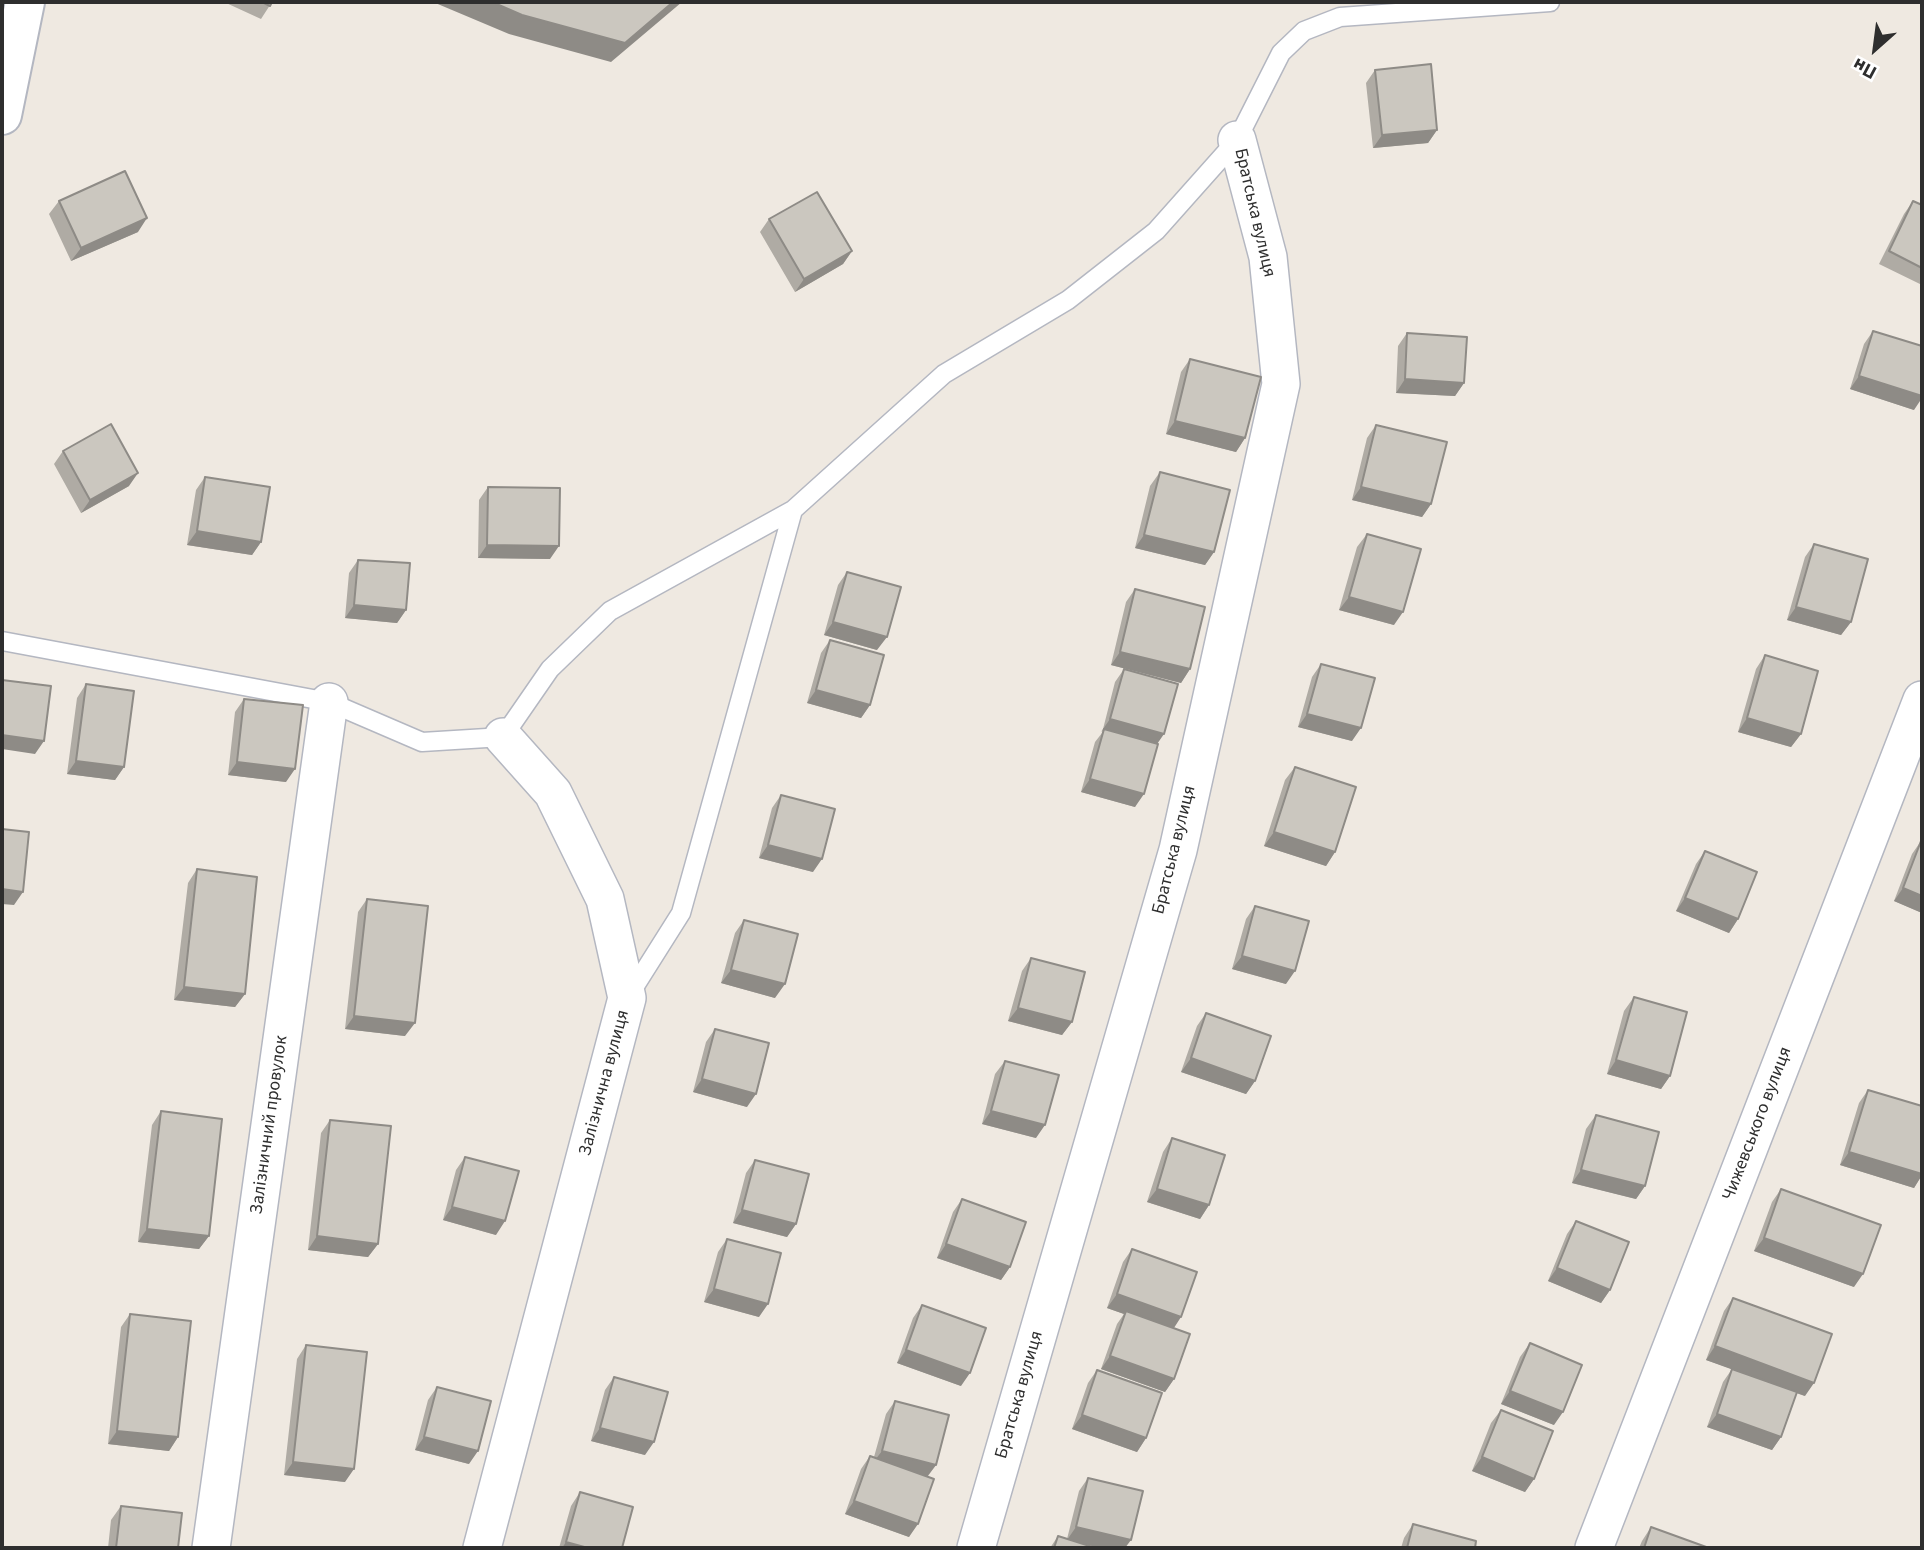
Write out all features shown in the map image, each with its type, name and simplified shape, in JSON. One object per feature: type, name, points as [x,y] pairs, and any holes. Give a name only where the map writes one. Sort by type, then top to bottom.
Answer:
[{"type":"street","points":[[2,115],[25,2]]},
{"type":"street","name":"Братська вулиця","points":[[976,1548],[1178,850],[1281,384],[1268,257],[1237,140]]},
{"type":"street","name":"Чижевського вулиця","points":[[1594,1548],[1922,700]]},
{"type":"street","name":"Залізничний провулок","points":[[211,1548],[329,702]]},
{"type":"street","points":[[503,737],[553,793],[605,899],[628,998]]},
{"type":"street","name":"Залізнична вулиця","points":[[482,1548],[628,998]]},
{"type":"lane","points":[[2,641],[329,702],[422,742],[503,737],[550,669],[610,611],[793,510],[944,374],[1068,300],[1156,230],[1237,140],[1281,52],[1304,31],[1340,17],[1550,2]]},
{"type":"lane","name":"Залізнична вулиця","points":[[628,998],[681,914],[793,510]]},
{"type":"building","points":[[492,2],[673,2],[625,43],[522,15]]},
{"type":"building","points":[[1431,64],[1437,130],[1382,135],[1375,70]]},
{"type":"building","points":[[125,171],[147,218],[81,248],[59,201]]},
{"type":"building","points":[[817,192],[852,251],[804,279],[769,219]]},
{"type":"building","points":[[1913,201],[1922,205],[1922,268],[1889,251]]},
{"type":"building","points":[[1873,331],[1922,346],[1922,396],[1859,376]]},
{"type":"building","points":[[1407,333],[1467,337],[1464,383],[1405,379]]},
{"type":"building","points":[[1190,359],[1261,377],[1245,438],[1175,421]]},
{"type":"building","points":[[111,424],[138,473],[90,500],[63,451]]},
{"type":"building","points":[[1376,425],[1447,442],[1431,504],[1361,487]]},
{"type":"building","points":[[1160,472],[1230,490],[1214,552],[1144,535]]},
{"type":"building","points":[[205,477],[270,487],[261,542],[197,531]]},
{"type":"building","points":[[488,487],[560,488],[559,546],[487,545]]},
{"type":"building","points":[[1367,534],[1421,549],[1403,612],[1349,597]]},
{"type":"building","points":[[1814,544],[1868,559],[1851,622],[1796,607]]},
{"type":"building","points":[[358,560],[410,563],[406,610],[354,605]]},
{"type":"building","points":[[847,572],[901,587],[887,637],[833,622]]},
{"type":"building","points":[[1135,589],[1205,607],[1190,669],[1120,652]]},
{"type":"building","points":[[830,640],[884,655],[870,705],[816,690]]},
{"type":"building","points":[[1765,655],[1818,671],[1801,734],[1747,718]]},
{"type":"building","points":[[1321,664],[1375,678],[1361,728],[1307,714]]},
{"type":"building","points":[[1124,669],[1178,684],[1164,734],[1110,719]]},
{"type":"building","points":[[2,680],[51,686],[44,741],[2,735]]},
{"type":"building","points":[[86,684],[134,691],[124,767],[76,761]]},
{"type":"building","points":[[244,699],[303,705],[295,769],[237,762]]},
{"type":"building","points":[[1104,729],[1158,744],[1144,794],[1090,779]]},
{"type":"building","points":[[1295,767],[1356,787],[1335,852],[1274,832]]},
{"type":"building","points":[[781,795],[835,809],[822,859],[768,845]]},
{"type":"building","points":[[2,829],[29,832],[23,892],[2,889]]},
{"type":"building","points":[[1922,842],[1922,896],[1903,888]]},
{"type":"building","points":[[1705,851],[1757,872],[1738,919],[1685,898]]},
{"type":"building","points":[[197,869],[257,877],[245,994],[184,987]]},
{"type":"building","points":[[367,899],[428,906],[415,1023],[354,1016]]},
{"type":"building","points":[[1255,906],[1309,921],[1295,971],[1242,956]]},
{"type":"building","points":[[744,920],[798,934],[785,984],[731,970]]},
{"type":"building","points":[[1031,958],[1085,972],[1072,1022],[1018,1008]]},
{"type":"building","points":[[1634,997],[1687,1012],[1670,1076],[1616,1060]]},
{"type":"building","points":[[1206,1013],[1271,1036],[1255,1081],[1191,1058]]},
{"type":"building","points":[[715,1029],[769,1043],[756,1094],[702,1079]]},
{"type":"building","points":[[1005,1061],[1059,1075],[1045,1125],[991,1111]]},
{"type":"building","points":[[1868,1090],[1922,1106],[1922,1174],[1849,1152]]},
{"type":"building","points":[[161,1111],[222,1119],[209,1236],[147,1229]]},
{"type":"building","points":[[1596,1115],[1659,1132],[1645,1186],[1581,1170]]},
{"type":"building","points":[[330,1120],[391,1126],[378,1244],[317,1236]]},
{"type":"building","points":[[1172,1138],[1225,1155],[1209,1205],[1157,1189]]},
{"type":"building","points":[[465,1157],[519,1171],[505,1221],[452,1207]]},
{"type":"building","points":[[755,1160],[809,1174],[796,1224],[742,1210]]},
{"type":"building","points":[[1781,1189],[1881,1225],[1863,1274],[1764,1238]]},
{"type":"building","points":[[962,1199],[1026,1222],[1010,1267],[946,1244]]},
{"type":"building","points":[[1576,1221],[1629,1242],[1610,1290],[1557,1268]]},
{"type":"building","points":[[727,1239],[781,1253],[768,1304],[714,1289]]},
{"type":"building","points":[[1132,1249],[1197,1272],[1181,1317],[1117,1294]]},
{"type":"building","points":[[1733,1298],[1832,1334],[1814,1383],[1715,1346]]},
{"type":"building","points":[[922,1305],[986,1328],[970,1373],[906,1350]]},
{"type":"building","points":[[1126,1311],[1190,1334],[1174,1379],[1110,1356]]},
{"type":"building","points":[[130,1314],[191,1321],[178,1437],[117,1431]]},
{"type":"building","points":[[1530,1343],[1582,1365],[1563,1412],[1510,1391]]},
{"type":"building","points":[[306,1345],[367,1352],[354,1469],[293,1462]]},
{"type":"building","points":[[1732,1369],[1797,1392],[1781,1437],[1717,1414]]},
{"type":"building","points":[[1097,1370],[1162,1393],[1146,1438],[1082,1415]]},
{"type":"building","points":[[614,1377],[668,1392],[654,1442],[600,1428]]},
{"type":"building","points":[[437,1387],[491,1401],[478,1451],[424,1437]]},
{"type":"building","points":[[895,1401],[949,1415],[936,1465],[882,1451]]},
{"type":"building","points":[[1501,1410],[1553,1431],[1534,1479],[1482,1457]]},
{"type":"building","points":[[870,1456],[934,1479],[918,1524],[854,1501]]},
{"type":"building","points":[[1088,1478],[1143,1491],[1131,1540],[1076,1527]]},
{"type":"building","points":[[580,1492],[633,1507],[622,1548],[588,1548],[566,1542]]},
{"type":"building","points":[[121,1506],[182,1513],[178,1548],[116,1548]]},
{"type":"building","points":[[1413,1524],[1476,1541],[1475,1548],[1407,1548]]},
{"type":"building","points":[[1651,1527],[1709,1548],[1644,1548]]},
{"type":"building","points":[[1058,1536],[1096,1548],[1054,1548]]}]
